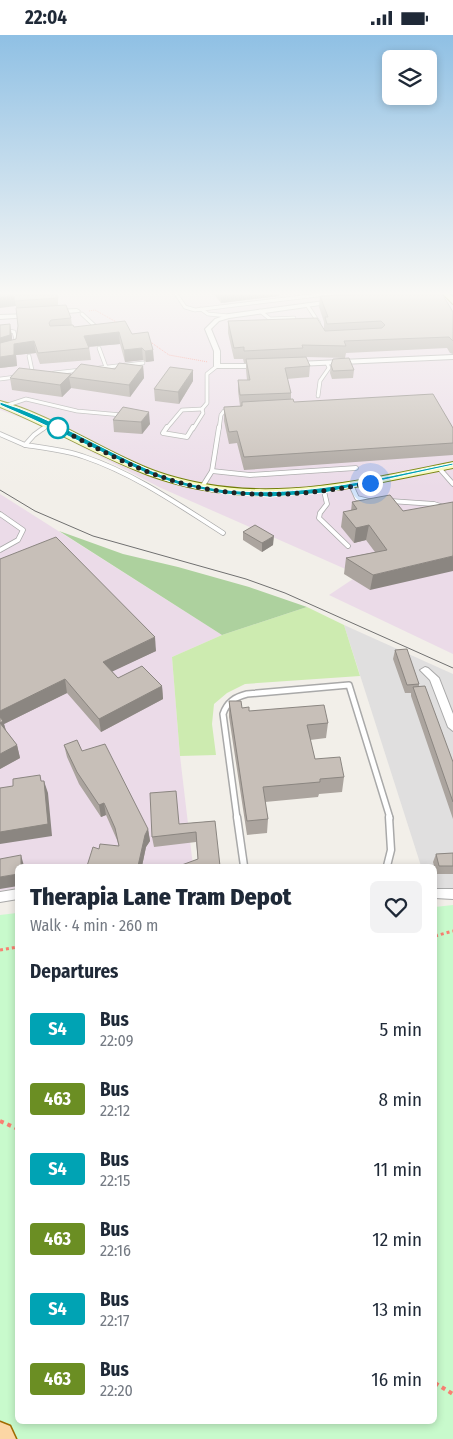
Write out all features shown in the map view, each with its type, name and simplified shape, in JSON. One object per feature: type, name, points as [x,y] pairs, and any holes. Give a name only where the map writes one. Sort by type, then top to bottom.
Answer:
[{"type":"street","points":[[218,358],[217,364],[234,367],[262,366]]},
{"type":"street","points":[[290,365],[442,358]]},
{"type":"street","points":[[3,405],[50,424],[150,473],[202,488],[224,492],[270,495],[324,491],[352,487],[453,465]]},
{"type":"street","points":[[425,670],[434,678],[453,727]]},
{"type":"street","points":[[437,895],[453,893]]},
{"type":"street","points":[[0,897],[15,894]]},
{"type":"lane","points":[[29,358],[33,376]]},
{"type":"lane","points":[[103,358],[106,367]]},
{"type":"lane","points":[[97,368],[143,363]]},
{"type":"lane","points":[[318,396],[320,381],[329,368],[327,363]]},
{"type":"lane","points":[[207,366],[217,364]]},
{"type":"lane","points":[[202,409],[187,407],[181,409],[163,433],[187,437],[203,413],[202,409],[208,403],[207,374],[217,364]]},
{"type":"lane","points":[[51,374],[88,369]]},
{"type":"lane","points":[[0,379],[42,375]]},
{"type":"lane","points":[[3,405],[26,399],[76,411],[131,416]]},
{"type":"lane","points":[[202,488],[212,471],[222,415],[224,411],[234,411]]},
{"type":"lane","points":[[25,445],[34,435],[50,424]]},
{"type":"lane","points":[[0,434],[25,445],[93,459],[176,504],[223,533]]},
{"type":"lane","points":[[212,471],[250,475],[356,468]]},
{"type":"lane","points":[[439,468],[453,484]]},
{"type":"lane","points":[[352,487],[357,498],[376,502]]},
{"type":"lane","points":[[324,491],[327,504],[320,513],[319,518],[348,546]]},
{"type":"lane","points":[[385,502],[434,504],[453,510]]},
{"type":"lane","points":[[0,514],[23,530],[23,535],[20,540],[0,549]]},
{"type":"lane","points":[[244,864],[223,714],[224,709],[230,701],[247,694],[348,685],[391,822],[391,850],[388,864]]},
{"type":"path","points":[[182,358],[217,364]]},
{"type":"path","points":[[437,935],[453,931]]},
{"type":"path","points":[[0,950],[15,948]]},
{"type":"path","points":[[0,1121],[15,1128]]},
{"type":"path","points":[[437,1384],[453,1394]]},
{"type":"shaded area","points":[[0,358],[453,358],[453,654],[329,595],[359,575],[161,488],[37,424],[0,410]]},
{"type":"shaded area","points":[[0,494],[222,635],[172,657],[180,756],[193,864],[15,864],[15,888],[0,891]]},
{"type":"shaded area","points":[[344,625],[453,674],[453,889],[437,890],[437,864],[420,864]]},
{"type":"green space","points":[[59,531],[123,554],[249,587],[307,607],[222,635]]},
{"type":"green space","points":[[307,607],[344,625],[360,676],[245,684],[227,693],[214,704],[212,724],[216,755],[180,756],[172,657],[222,635]]},
{"type":"green space","points":[[453,905],[453,1439],[0,1439],[0,915],[15,913],[15,1424],[437,1424],[437,907]]},
{"type":"building","points":[[306,358],[310,366],[285,368],[291,393],[240,395],[238,380],[250,380],[246,359]]},
{"type":"building","points":[[349,358],[354,370],[333,371],[331,365],[333,359]]},
{"type":"building","points":[[119,363],[143,366],[129,385],[69,377],[81,364],[115,369]]},
{"type":"building","points":[[170,367],[193,370],[178,392],[154,389]]},
{"type":"building","points":[[19,368],[71,374],[60,385],[10,378]]},
{"type":"building","points":[[433,394],[453,428],[453,443],[244,457],[237,431],[229,432],[224,409],[224,407],[242,406],[242,402],[293,399],[294,402]]},
{"type":"building","points":[[123,407],[149,412],[141,422],[113,420]]},
{"type":"building","points":[[390,495],[403,511],[453,502],[453,556],[373,575],[346,558],[387,550],[369,525],[356,528],[343,512],[357,509],[352,502]]},
{"type":"building","points":[[255,525],[274,536],[262,543],[243,532]]},
{"type":"building","points":[[56,537],[155,637],[103,662],[118,678],[142,666],[162,686],[99,719],[65,679],[0,711],[0,559]]},
{"type":"building","points":[[407,649],[419,684],[407,685],[395,650]]},
{"type":"building","points":[[425,686],[453,762],[453,802],[413,687]]},
{"type":"building","points":[[229,701],[241,701],[242,708],[249,707],[249,711],[324,705],[328,723],[307,725],[315,759],[340,757],[344,777],[320,779],[320,782],[263,787],[268,819],[247,821]]},
{"type":"building","points":[[0,723],[17,745],[0,754]]},
{"type":"building","points":[[77,740],[82,751],[105,744],[148,829],[138,864],[88,864],[93,847],[99,849],[100,844],[119,846],[115,828],[104,803],[99,805],[77,772],[64,745]]},
{"type":"building","points":[[40,775],[41,781],[44,781],[48,824],[0,832],[0,788],[13,786],[13,779]]},
{"type":"building","points":[[176,791],[179,824],[215,821],[220,864],[184,864],[198,859],[196,832],[152,837],[150,793]]},
{"type":"building","points":[[453,853],[453,866],[439,866],[436,854]]},
{"type":"building","points":[[21,855],[21,864],[15,864],[15,874],[0,877],[0,859]]},
{"type":"tram line","points":[[0,490],[35,511],[93,536],[246,579],[285,593],[453,668]]},
{"type":"bus line","name":"S4","points":[[0,404],[34,417],[150,473],[183,484],[224,492],[270,495],[324,491],[352,487],[453,465]]},
{"type":"route","points":[[58,428],[150,473],[183,484],[224,492],[270,495],[297,494],[370,483]]}]
